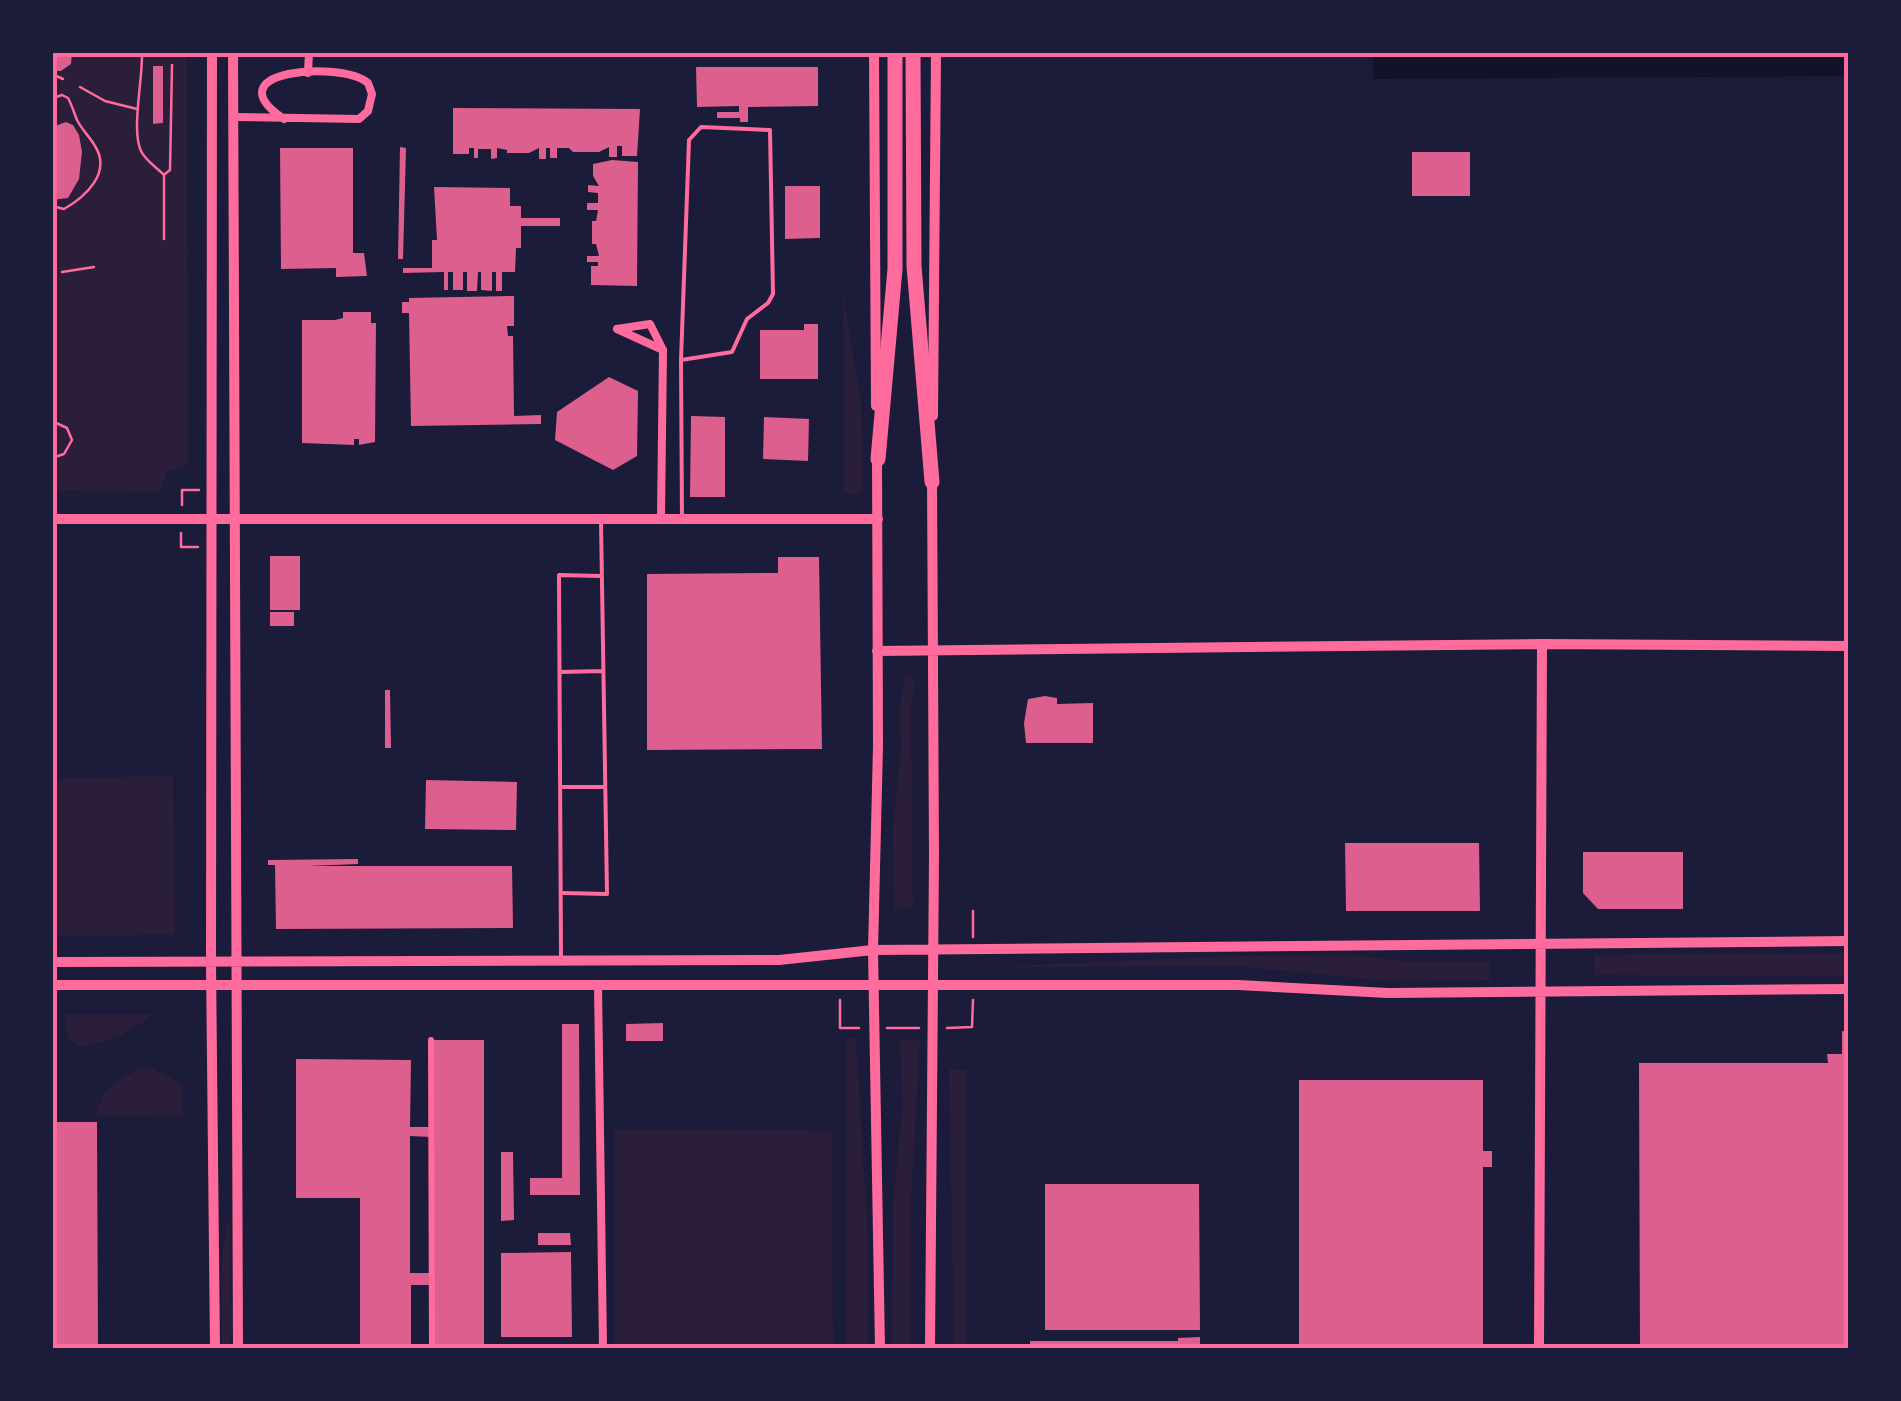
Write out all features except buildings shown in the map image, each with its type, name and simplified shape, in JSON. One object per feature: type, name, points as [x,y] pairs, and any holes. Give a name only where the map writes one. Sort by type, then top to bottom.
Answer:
[{"type":"highway","points":[[878,459],[895,269],[894,52]]},
{"type":"highway","points":[[913,52],[914,266],[932,482]]},
{"type":"street","points":[[212,52],[214,1348]]},
{"type":"street","points":[[233,52],[238,1348]]},
{"type":"street","points":[[308,72],[309,52]]},
{"type":"street","points":[[874,52],[878,746],[873,950],[880,1348]]},
{"type":"street","points":[[930,1348],[936,52]]},
{"type":"street","points":[[235,117],[284,119],[359,118],[368,112],[372,94],[360,76],[284,72],[270,78],[263,89],[264,100],[284,119]]},
{"type":"street","points":[[661,517],[663,350],[650,324],[618,329],[663,350]]},
{"type":"street","points":[[52,519],[878,518]]},
{"type":"street","points":[[877,650],[1542,644],[1848,646]]},
{"type":"street","points":[[1539,1348],[1542,644]]},
{"type":"street","points":[[52,962],[779,960],[873,950],[1848,941]]},
{"type":"street","points":[[598,984],[602,1348]]},
{"type":"street","points":[[52,985],[1238,985],[1388,993],[1848,989]]},
{"type":"street","points":[[431,1040],[432,1348]]},
{"type":"lane","points":[[681,360],[732,352],[747,319],[768,303],[773,294],[770,130],[701,127],[689,140],[681,360],[682,518]]},
{"type":"lane","points":[[562,893],[606,894],[600,517]]},
{"type":"lane","points":[[561,960],[559,575],[602,576]]},
{"type":"lane","points":[[560,672],[603,670]]},
{"type":"lane","points":[[561,787],[605,788]]},
{"type":"path","points":[[142,52],[136,128],[141,153],[164,175],[164,240]]},
{"type":"path","points":[[164,175],[170,170],[172,65]]},
{"type":"path","points":[[52,74],[63,79]]},
{"type":"path","points":[[80,88],[105,101],[138,109]]},
{"type":"path","points":[[52,109],[56,98],[68,98],[76,119],[100,155],[100,167],[90,190],[64,210],[52,206]]},
{"type":"path","points":[[62,272],[94,267]]},
{"type":"path","points":[[52,421],[68,428],[72,440],[64,454],[52,458]]},
{"type":"shaded area","points":[[53,53],[187,53],[188,465],[167,471],[160,492],[53,491]]},
{"type":"shaded area","points":[[1373,53],[1848,53],[1848,76],[1373,79]]},
{"type":"shaded area","points":[[843,294],[861,403],[863,493],[844,494]]},
{"type":"shaded area","points":[[906,676],[912,677],[915,684],[911,710],[913,908],[894,909],[893,829],[901,747],[899,710]]},
{"type":"shaded area","points":[[173,775],[175,935],[53,936],[53,779]]},
{"type":"shaded area","points":[[1848,953],[1848,977],[1595,975],[1594,955]]},
{"type":"shaded area","points":[[1353,955],[1413,962],[1489,961],[1490,980],[1389,981],[1234,966],[985,967],[1234,956]]},
{"type":"shaded area","points":[[65,1014],[153,1014],[119,1036],[79,1047],[67,1037]]},
{"type":"shaded area","points":[[847,1038],[856,1038],[868,1240],[868,1348],[846,1348]]},
{"type":"shaded area","points":[[900,1039],[920,1040],[911,1205],[910,1348],[892,1348],[893,1205],[902,1110]]},
{"type":"shaded area","points":[[148,1066],[183,1084],[183,1117],[97,1116],[103,1097],[114,1084]]},
{"type":"shaded area","points":[[949,1069],[967,1070],[966,1348],[954,1348]]},
{"type":"shaded area","points":[[615,1129],[832,1131],[833,1348],[615,1348]]},
{"type":"shaded area","points":[[230,1222],[232,1333],[230,1348],[222,1348],[222,1259]]}]
